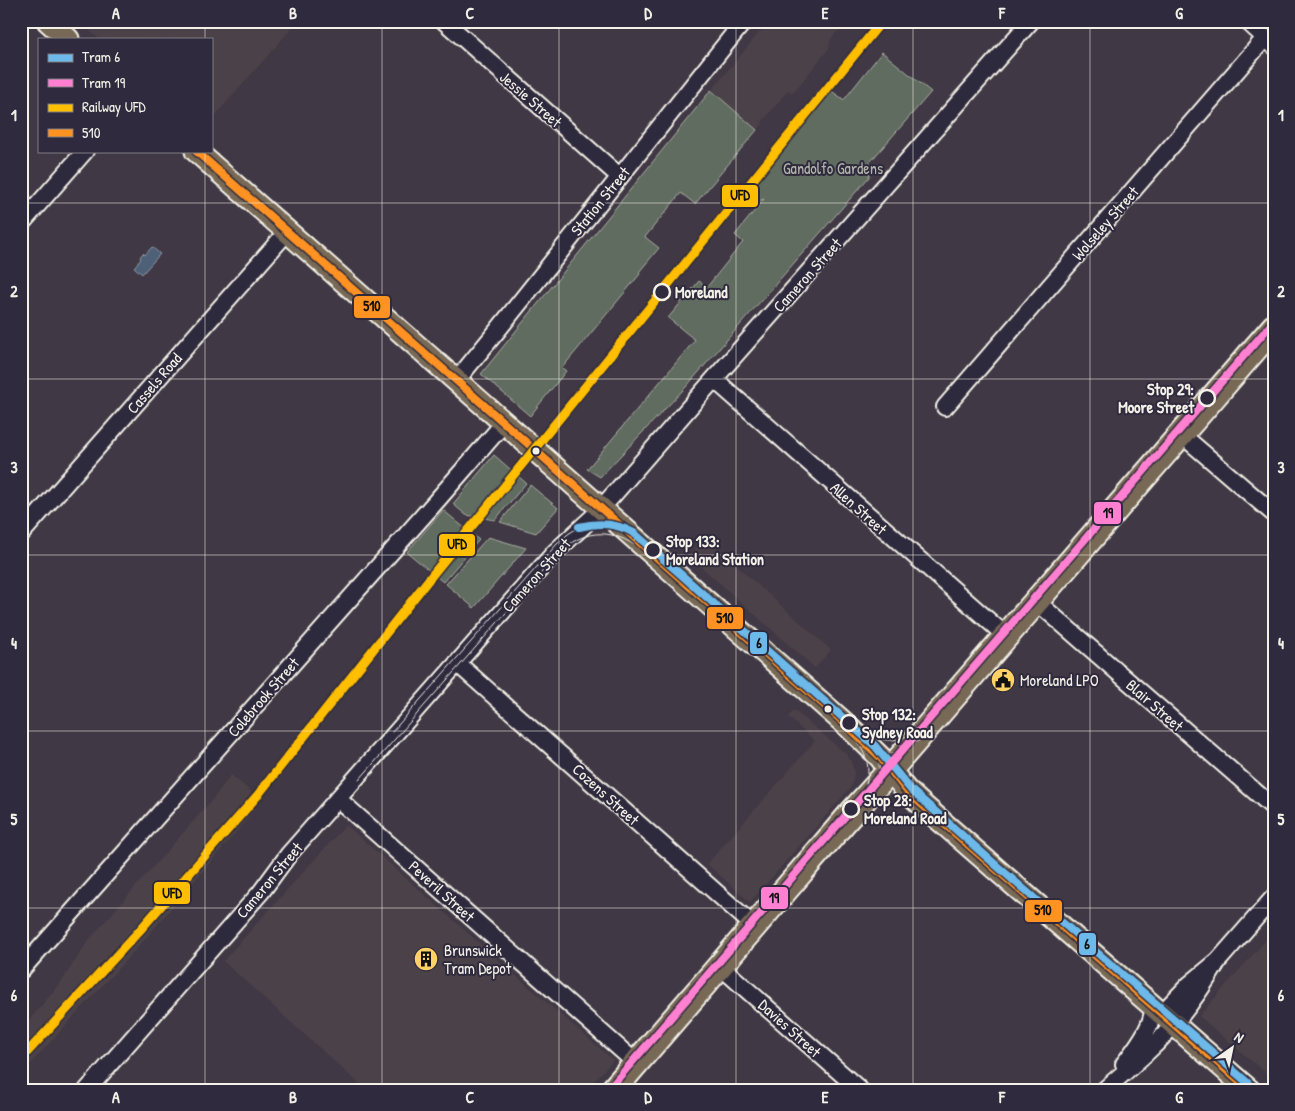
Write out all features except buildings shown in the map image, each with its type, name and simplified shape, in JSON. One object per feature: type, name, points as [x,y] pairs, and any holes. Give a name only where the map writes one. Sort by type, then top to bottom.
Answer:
[{"type":"highway","points":[[613,1090],[1274,327]]},
{"type":"main road","points":[[48,21],[67,38]]},
{"type":"main road","points":[[197,152],[850,728],[871,748],[906,790],[919,802],[1250,1090]]},
{"type":"street","name":"Jessie Street","points":[[444,21],[619,176]]},
{"type":"street","name":"Station Street","points":[[456,381],[744,21]]},
{"type":"street","name":"Cameron Street","points":[[87,1090],[261,892],[289,854],[560,546],[601,509],[1031,21]]},
{"type":"street","points":[[1247,21],[1270,41]]},
{"type":"street","name":"Wolseley Street","points":[[945,407],[1270,41]]},
{"type":"street","points":[[21,224],[85,152]]},
{"type":"street","name":"Cassels Road","points":[[21,534],[287,232]]},
{"type":"street","name":"Allen Street","points":[[714,379],[1006,636]]},
{"type":"street","name":"Colebrook Street","points":[[21,970],[504,423]]},
{"type":"street","points":[[1181,434],[1274,514]]},
{"type":"street","name":"Blair Street","points":[[1036,601],[1274,808]]},
{"type":"street","name":"Cozens Street","points":[[457,663],[754,926]]},
{"type":"street","name":"Peveril Street","points":[[338,799],[636,1063]]},
{"type":"street","points":[[1163,1014],[1189,985],[1218,961],[1274,897]]},
{"type":"street","name":"Davies Street","points":[[720,966],[860,1090]]},
{"type":"shaded area","points":[[79,21],[298,21],[212,119],[212,38],[98,38]]},
{"type":"shaded area","points":[[769,21],[835,21],[845,29],[836,32],[830,40],[829,48],[793,93],[788,90],[757,130],[712,90]]},
{"type":"shaded area","points":[[705,538],[831,650],[815,668],[689,556]]},
{"type":"shaded area","points":[[794,710],[846,754],[854,771],[853,780],[851,787],[750,902],[707,864],[815,741],[788,717]]},
{"type":"shaded area","points":[[231,775],[261,800],[243,824],[145,939],[21,1074],[21,1030],[62,981],[88,941],[213,799]]},
{"type":"shaded area","name":"Brunswick Tram Depot","points":[[346,825],[613,1060],[586,1090],[366,1090],[223,961]]},
{"type":"shaded area","points":[[1274,931],[1274,1080],[1199,1016]]},
{"type":"green space","name":"Gandolfo Gardens","points":[[882,52],[931,92],[870,162],[869,177],[685,388],[600,477],[587,469],[695,340],[668,318],[699,281],[707,287],[743,242],[735,235],[764,199],[725,213],[827,88],[843,99],[843,101]]},
{"type":"green space","name":"Gandolfo Gardens","points":[[711,90],[757,130],[695,204],[681,193],[645,237],[659,248],[639,272],[640,274],[562,368],[566,371],[530,416],[481,374]]},
{"type":"green space","points":[[494,455],[526,483],[495,520],[466,515],[453,504]]},
{"type":"green space","points":[[530,485],[558,508],[536,533],[500,522]]},
{"type":"green space","points":[[443,510],[479,540],[443,582],[407,552]]},
{"type":"green space","points":[[488,537],[526,548],[474,608],[446,584]]},
{"type":"water","points":[[152,247],[160,254],[142,274],[134,267],[141,259],[140,257],[143,253],[145,255]]},
{"type":"tram line","name":"19","points":[[608,1090],[1274,321]]},
{"type":"tram line","name":"6","points":[[579,527],[607,524],[621,527],[634,533],[875,746],[911,790],[1256,1090]]},
{"type":"tram line","points":[[392,732],[557,544],[579,527]]},
{"type":"tram line","points":[[359,780],[556,556],[567,546],[578,539],[590,535],[613,535],[625,539],[648,555]]},
{"type":"tram line","points":[[853,726],[875,738],[895,740],[913,732],[932,716]]},
{"type":"tram line","points":[[850,734],[862,750],[868,768],[866,785],[855,804]]},
{"type":"tram line","points":[[859,742],[877,751],[894,753],[909,747],[925,735]]},
{"type":"tram line","points":[[866,804],[877,783],[879,769],[877,754],[873,747]]},
{"type":"rail line","name":"UFD","points":[[21,1059],[140,930],[257,796],[429,579],[882,21]]},
{"type":"transit line","name":"510","points":[[197,152],[850,728],[880,757],[906,790],[919,802],[1249,1090]]},
{"type":"place","name":"Moreland","points":[[662,292]]},
{"type":"place","name":"Stop 29: Moore Street","points":[[1207,398]]},
{"type":"place","name":"Stop 133: Moreland Station","points":[[653,550]]},
{"type":"place","name":"Moreland LPO","points":[[1003,680]]},
{"type":"place","name":"Stop 132: Sydney Road","points":[[849,723]]},
{"type":"place","name":"Stop 28: Moreland Road","points":[[851,809]]},
{"type":"place","name":"Brunswick Tram Depot","points":[[426,959]]}]
